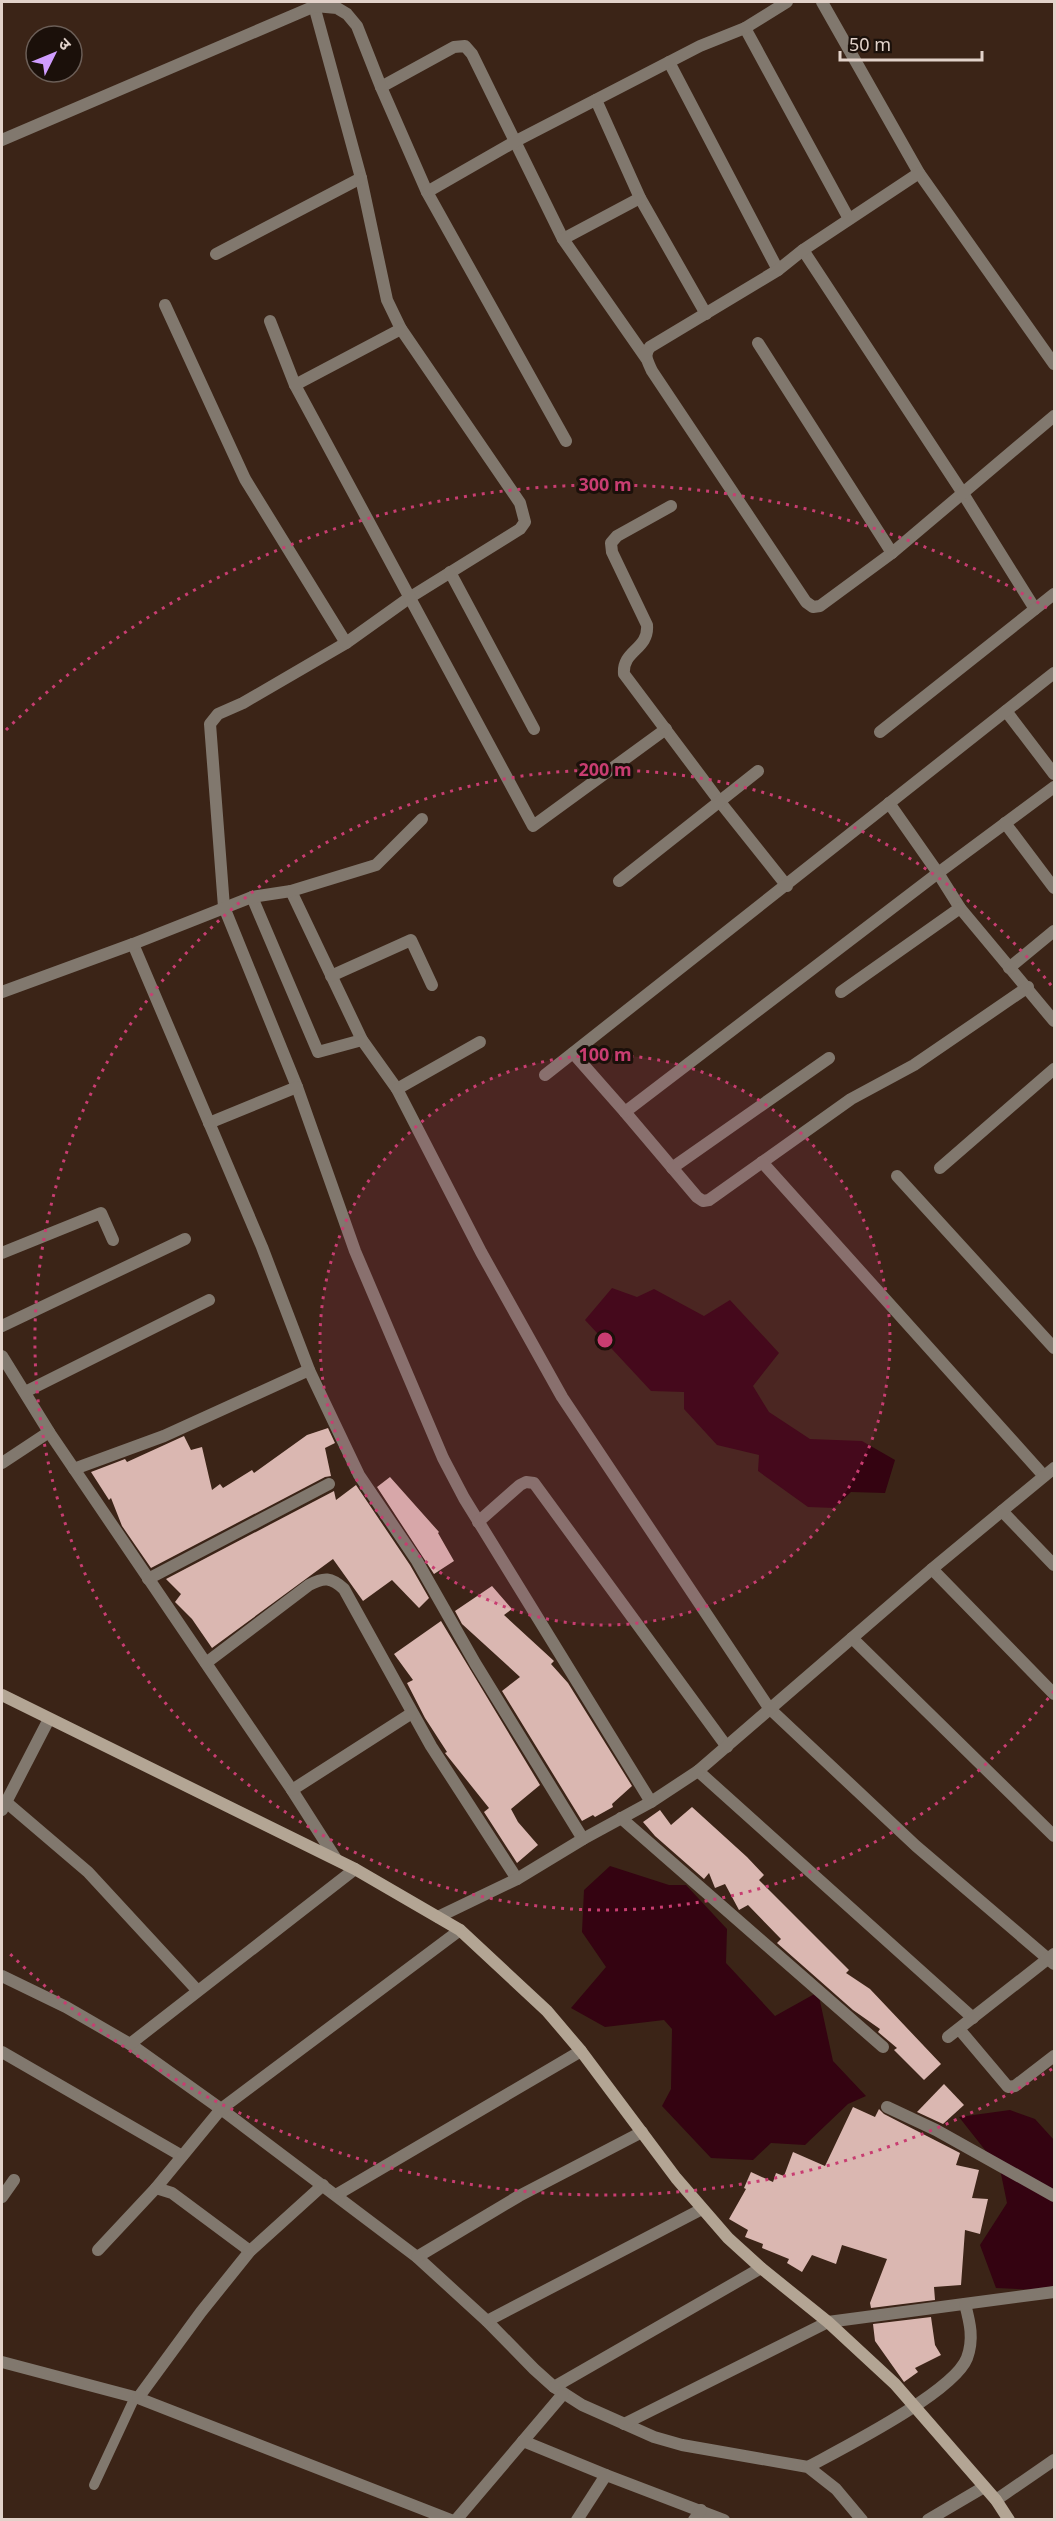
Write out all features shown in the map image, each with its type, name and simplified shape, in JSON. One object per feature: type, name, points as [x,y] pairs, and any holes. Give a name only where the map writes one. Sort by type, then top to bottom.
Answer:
[{"type":"street","points":[[427,192],[516,141],[700,46],[745,28],[787,2]]},
{"type":"street","points":[[822,2],[919,173],[1054,364]]},
{"type":"street","points":[[314,4],[361,178],[387,300],[401,329],[520,503],[525,522],[520,529],[409,598],[346,643],[243,703],[219,714],[210,724],[224,908],[297,1087],[355,1251],[443,1458],[478,1522],[651,1802]]},
{"type":"street","points":[[2,140],[314,4],[337,8],[347,14],[357,26],[427,192],[566,441]]},
{"type":"street","points":[[745,28],[849,219]]},
{"type":"street","points":[[381,87],[454,47],[465,46],[472,54],[564,239],[646,358],[652,371],[806,602],[813,607],[820,606],[892,553],[1054,416]]},
{"type":"street","points":[[669,63],[778,270]]},
{"type":"street","points":[[596,100],[640,198],[706,314]]},
{"type":"street","points":[[646,358],[646,352],[650,347],[778,270],[803,250],[919,173]]},
{"type":"street","points":[[216,254],[361,178]]},
{"type":"street","points":[[564,239],[640,198]]},
{"type":"street","points":[[803,250],[962,492],[1035,609]]},
{"type":"street","points":[[165,305],[245,479],[346,643]]},
{"type":"street","points":[[270,321],[295,385],[533,826],[666,729]]},
{"type":"street","points":[[295,385],[401,329]]},
{"type":"street","points":[[758,344],[892,553]]},
{"type":"street","points":[[671,506],[617,536],[611,543],[612,552],[647,625],[648,634],[623,665],[624,674],[720,802],[787,886]]},
{"type":"street","points":[[450,572],[534,729]]},
{"type":"street","points":[[880,732],[1054,594]]},
{"type":"street","points":[[545,1076],[1054,673]]},
{"type":"street","points":[[1006,711],[1054,774]]},
{"type":"street","points":[[620,880],[758,771]]},
{"type":"street","points":[[625,1112],[1054,786]]},
{"type":"street","points":[[889,803],[960,908],[1054,1021]]},
{"type":"street","points":[[2,992],[252,897],[291,891],[376,865],[422,819]]},
{"type":"street","points":[[1005,823],[1054,888]]},
{"type":"street","points":[[291,891],[362,1040],[397,1089],[481,1252],[562,1397],[770,1708],[915,1846],[1052,1958],[948,2037]]},
{"type":"street","points":[[252,897],[318,1052],[362,1040]]},
{"type":"street","points":[[841,992],[960,908]]},
{"type":"street","points":[[1009,968],[1054,931]]},
{"type":"street","points":[[332,976],[411,940],[432,985]]},
{"type":"street","points":[[133,944],[262,1247],[309,1370],[360,1475],[417,1561],[475,1662],[584,1839]]},
{"type":"street","points":[[573,1053],[697,1197],[703,1201],[715,1197],[851,1099],[914,1065],[1028,987]]},
{"type":"street","points":[[397,1089],[480,1042]]},
{"type":"street","points":[[672,1168],[829,1058]]},
{"type":"street","points":[[940,1168],[1054,1069]]},
{"type":"street","points":[[209,1123],[297,1087]]},
{"type":"street","points":[[438,1917],[517,1879],[651,1802],[698,1771],[932,1569],[1049,1472],[762,1162]]},
{"type":"street","points":[[897,1176],[1054,1348]]},
{"type":"street","points":[[2,1253],[101,1213],[113,1240]]},
{"type":"street","points":[[2,1326],[185,1239]]},
{"type":"street","points":[[25,1392],[209,1300]]},
{"type":"street","points":[[2,1356],[49,1432],[292,1790],[336,1859]]},
{"type":"street","points":[[74,1468],[164,1436],[309,1370]]},
{"type":"street","points":[[2,1463],[49,1432]]},
{"type":"street","points":[[478,1522],[520,1485],[526,1482],[534,1483],[727,1747]]},
{"type":"street","points":[[148,1579],[329,1484]]},
{"type":"street","points":[[1002,1511],[1054,1565]]},
{"type":"street","points":[[932,1569],[1054,1694]]},
{"type":"street","points":[[206,1663],[309,1585],[322,1578],[334,1580],[344,1589],[430,1746],[517,1879]]},
{"type":"street","points":[[852,1638],[1054,1836]]},
{"type":"street","points":[[2,1695],[356,1869],[460,1930],[547,2011],[581,2051],[702,2209],[761,2268],[828,2322],[879,2368],[916,2406],[996,2500],[1010,2520]]},
{"type":"street","points":[[292,1790],[412,1713]]},
{"type":"street","points":[[48,1719],[3,1807],[88,1872],[197,1990]]},
{"type":"street","points":[[698,1771],[973,2018]]},
{"type":"street","points":[[621,1818],[883,2047]]},
{"type":"street","points":[[130,2044],[356,1869]]},
{"type":"street","points":[[98,2250],[156,2188],[221,2109],[460,1930]]},
{"type":"street","points":[[2,1976],[66,2007],[130,2044],[221,2109],[417,2257],[559,2391],[582,2406],[654,2437],[682,2445],[808,2467],[836,2489],[862,2520]]},
{"type":"street","points":[[959,2029],[1008,2087],[1015,2086],[1054,2056]]},
{"type":"street","points":[[336,2195],[581,2051]]},
{"type":"street","points":[[2,2052],[182,2156]]},
{"type":"street","points":[[887,2107],[936,2130],[1054,2196]]},
{"type":"street","points":[[417,2257],[519,2196],[642,2132]]},
{"type":"street","points":[[2,2197],[14,2180]]},
{"type":"street","points":[[136,2398],[250,2251],[323,2185]]},
{"type":"street","points":[[156,2188],[172,2193],[250,2251]]},
{"type":"street","points":[[487,2322],[702,2209]]},
{"type":"street","points":[[456,2520],[523,2441],[559,2391],[761,2268]]},
{"type":"street","points":[[624,2424],[828,2322],[1054,2292]]},
{"type":"street","points":[[808,2467],[916,2406],[958,2372],[966,2361],[972,2333],[965,2304]]},
{"type":"street","points":[[2,2362],[136,2398],[451,2520]]},
{"type":"street","points":[[523,2441],[698,2515],[724,2520]]},
{"type":"street","points":[[996,2500],[1054,2460]]},
{"type":"street","points":[[577,2520],[606,2475]]},
{"type":"street","points":[[928,2520],[984,2487]]},
{"type":"lane","points":[[94,2485],[136,2398]]},
{"type":"shaded area","points":[[612,1288],[637,1297],[654,1289],[704,1316],[730,1300],[779,1353],[753,1386],[769,1412],[810,1439],[862,1441],[895,1460],[885,1493],[851,1492],[834,1508],[808,1507],[758,1471],[759,1455],[717,1445],[684,1409],[684,1392],[651,1391],[585,1320]]},
{"type":"shaded area","points":[[610,1866],[669,1885],[686,1885],[727,1929],[726,1963],[775,2016],[818,1992],[833,2061],[866,2096],[848,2104],[805,2145],[771,2143],[753,2160],[711,2158],[662,2106],[671,2089],[672,2029],[664,2020],[605,2027],[571,2008],[606,1967],[582,1932],[584,1890]]},
{"type":"shaded area","points":[[1010,2110],[1035,2119],[1054,2140],[1054,2286],[1038,2290],[996,2288],[980,2245],[1007,2203],[1000,2169],[959,2117]]},
{"type":"building","points":[[328,1428],[335,1443],[325,1448],[331,1476],[325,1477],[151,1568],[122,1526],[111,1498],[109,1500],[91,1472],[125,1459],[127,1462],[184,1436],[191,1450],[202,1447],[212,1490],[220,1484],[223,1488],[252,1470],[254,1473],[307,1435]]},
{"type":"building","points":[[390,1477],[439,1532],[454,1561],[434,1574],[377,1487]]},
{"type":"building","points":[[356,1485],[410,1565],[429,1598],[419,1608],[392,1580],[363,1601],[333,1559],[212,1648],[192,1619],[175,1602],[181,1594],[166,1579],[334,1491],[336,1500]]},
{"type":"building","points":[[492,1586],[512,1609],[504,1615],[554,1661],[551,1664],[568,1683],[632,1786],[612,1804],[613,1807],[595,1817],[593,1815],[582,1821],[502,1691],[520,1677],[462,1624],[455,1611]]},
{"type":"building","points":[[441,1621],[540,1785],[511,1809],[518,1822],[538,1845],[517,1863],[484,1812],[489,1808],[445,1753],[447,1752],[425,1718],[407,1683],[413,1680],[394,1654]]},
{"type":"building","points":[[692,1807],[764,1875],[759,1880],[849,1970],[846,1973],[870,1989],[941,2064],[924,2080],[894,2050],[897,2048],[878,2032],[880,2029],[853,2010],[777,1943],[781,1939],[748,1905],[739,1910],[725,1884],[715,1888],[709,1873],[704,1879],[655,1836],[643,1822],[660,1810],[671,1825]]},
{"type":"building","points":[[944,2084],[964,2105],[943,2124],[917,2112]]},
{"type":"building","points":[[853,2107],[875,2117],[879,2109],[884,2114],[960,2153],[956,2165],[979,2170],[972,2198],[988,2199],[980,2234],[965,2230],[961,2285],[934,2287],[935,2300],[871,2308],[870,2303],[887,2259],[842,2245],[836,2264],[812,2255],[802,2272],[787,2263],[789,2259],[762,2248],[763,2244],[745,2237],[748,2230],[729,2219],[746,2189],[744,2188],[751,2172],[773,2182],[776,2173],[784,2176],[793,2152],[825,2166]]},
{"type":"building","points":[[931,2317],[935,2345],[941,2355],[915,2368],[918,2372],[904,2382],[875,2341],[873,2324]]}]
